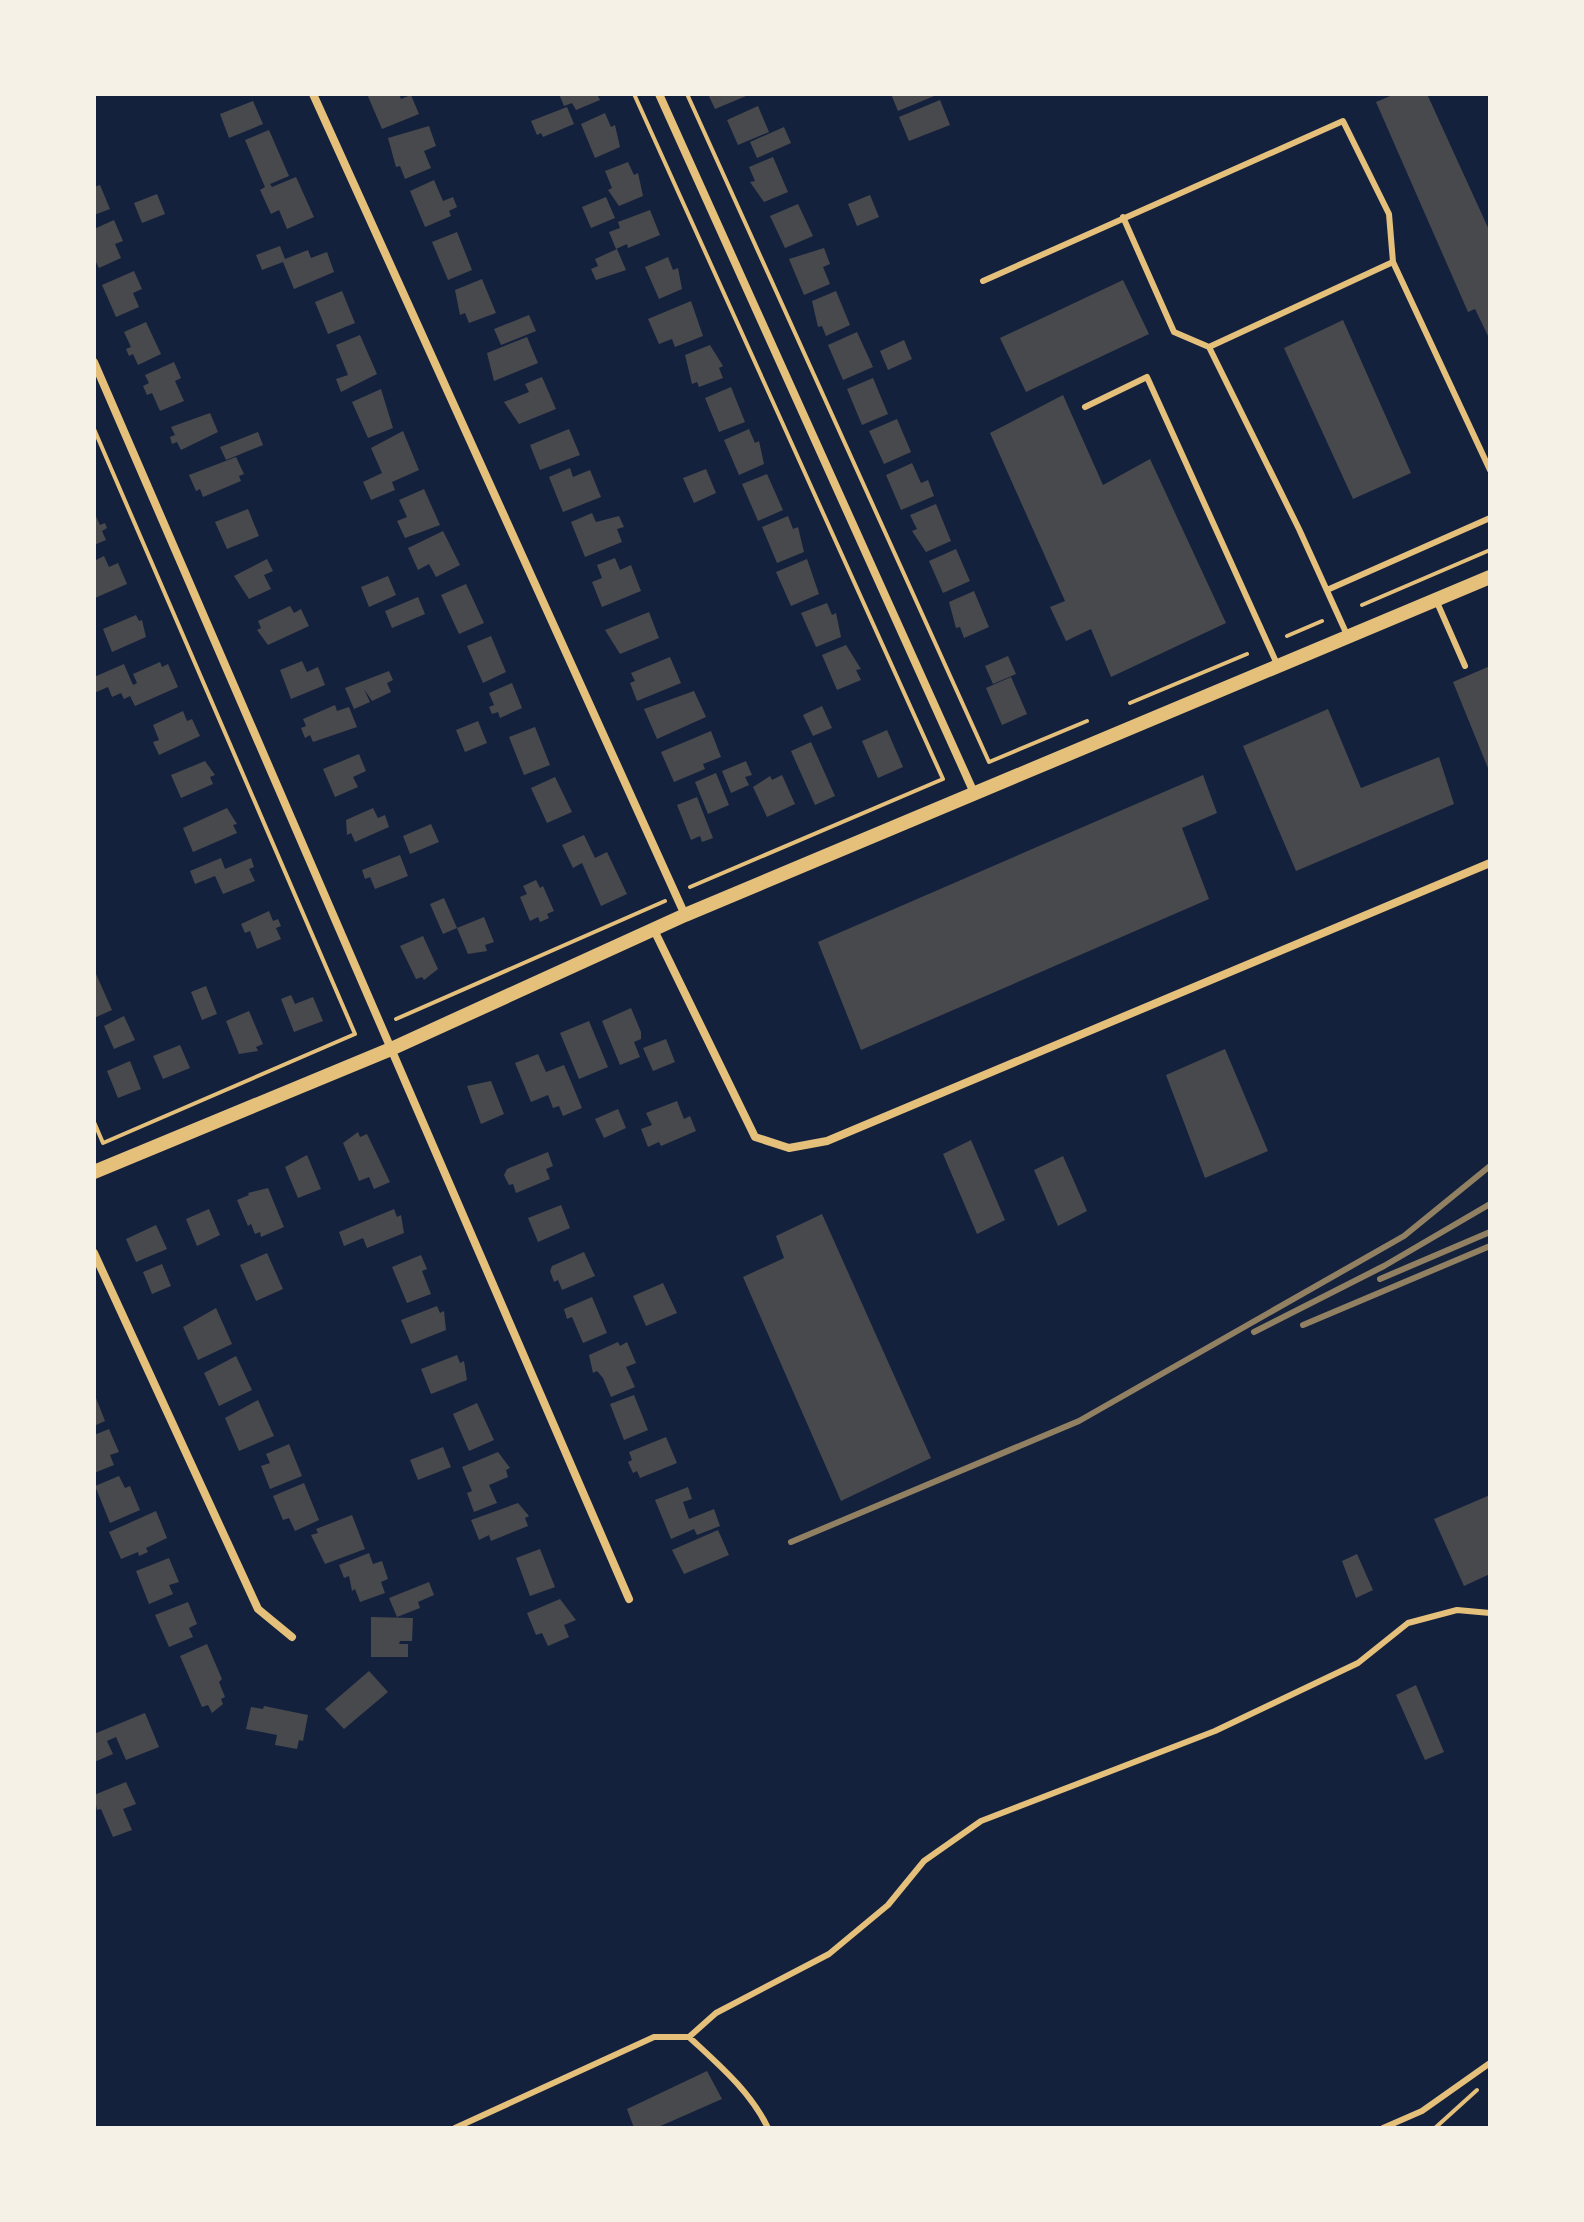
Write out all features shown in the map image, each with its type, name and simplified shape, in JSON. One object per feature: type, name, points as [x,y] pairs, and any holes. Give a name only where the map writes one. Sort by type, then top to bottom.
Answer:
[{"type":"street","points":[[313,94],[685,915]]},
{"type":"street","points":[[659,94],[975,795]]},
{"type":"street","points":[[94,362],[629,1599]]},
{"type":"street","points":[[94,1172],[391,1049],[685,915],[1490,577]]},
{"type":"street","points":[[654,930],[755,1137],[789,1148],[827,1141],[1490,863]]},
{"type":"street","points":[[94,1253],[258,1609],[292,1637]]},
{"type":"lane","points":[[983,281],[1343,121],[1389,214],[1393,262],[1490,470]]},
{"type":"lane","points":[[1123,217],[1174,332],[1209,347],[1348,637]]},
{"type":"lane","points":[[1209,347],[1393,262]]},
{"type":"lane","points":[[1085,407],[1147,377],[1278,667]]},
{"type":"lane","points":[[1327,590],[1490,518]]},
{"type":"lane","points":[[1436,600],[1465,666]]},
{"type":"lane","points":[[455,2128],[654,2037],[689,2037],[716,2013],[829,1954],[888,1905],[924,1861],[981,1821],[1215,1731],[1358,1663],[1369,1651],[1408,1623],[1457,1610],[1490,1613]]},
{"type":"lane","points":[[689,2037],[732,2076],[759,2110],[768,2128]]},
{"type":"lane","points":[[1383,2128],[1422,2111],[1490,2063]]},
{"type":"path","points":[[634,94],[943,779],[690,887]]},
{"type":"path","points":[[687,94],[989,762],[1087,721]]},
{"type":"path","points":[[94,429],[355,1034],[103,1143],[94,1122]]},
{"type":"path","points":[[1362,605],[1490,550]]},
{"type":"path","points":[[1287,636],[1322,621]]},
{"type":"path","points":[[1130,703],[1247,654]]},
{"type":"path","points":[[396,1019],[665,901]]},
{"type":"path","points":[[1435,2128],[1482,2085]]},
{"type":"building","points":[[367,94],[399,94],[401,99],[411,95],[419,114],[382,129]]},
{"type":"building","points":[[559,94],[597,94],[600,100],[576,110],[572,103],[564,106]]},
{"type":"building","points":[[708,94],[751,94],[715,109]]},
{"type":"building","points":[[891,94],[939,94],[898,111]]},
{"type":"building","points":[[1395,94],[1427,94],[1490,232],[1490,340],[1475,309],[1468,312],[1376,102]]},
{"type":"building","points":[[940,100],[950,125],[909,141],[899,117]]},
{"type":"building","points":[[253,101],[263,124],[229,138],[220,114]]},
{"type":"building","points":[[758,106],[769,132],[738,145],[727,120]]},
{"type":"building","points":[[567,107],[574,124],[543,137],[541,133],[537,135],[531,121]]},
{"type":"building","points":[[605,113],[611,127],[615,125],[620,147],[595,158],[581,124]]},
{"type":"building","points":[[429,126],[436,146],[424,151],[431,168],[405,179],[400,166],[396,167],[388,138]]},
{"type":"building","points":[[784,127],[791,143],[757,158],[750,142]]},
{"type":"building","points":[[269,130],[289,176],[270,184],[272,187],[296,177],[314,217],[287,229],[279,210],[271,214],[260,190],[265,187],[245,140]]},
{"type":"building","points":[[773,157],[788,192],[764,202],[750,182],[755,181],[749,167]]},
{"type":"building","points":[[628,162],[634,175],[638,173],[643,196],[619,206],[608,190],[612,188],[605,171]]},
{"type":"building","points":[[434,180],[443,201],[453,197],[457,207],[449,211],[451,216],[425,227],[410,191]]},
{"type":"building","points":[[100,185],[110,209],[94,215],[94,187]]},
{"type":"building","points":[[157,194],[165,214],[142,223],[134,203]]},
{"type":"building","points":[[870,195],[879,217],[857,226],[848,204]]},
{"type":"building","points":[[606,197],[615,218],[591,228],[582,207]]},
{"type":"building","points":[[798,204],[813,236],[785,248],[770,216]]},
{"type":"building","points":[[650,210],[660,235],[628,248],[627,244],[616,249],[609,232],[620,228],[618,222]]},
{"type":"building","points":[[114,220],[123,241],[115,244],[121,258],[99,268],[94,258],[94,229]]},
{"type":"building","points":[[457,232],[472,270],[448,280],[432,242]]},
{"type":"building","points":[[280,246],[285,259],[308,250],[311,258],[327,252],[334,272],[294,289],[283,262],[262,270],[256,255]]},
{"type":"building","points":[[824,248],[830,264],[823,267],[830,284],[804,295],[789,259]]},
{"type":"building","points":[[617,249],[626,270],[596,280],[591,269],[598,266],[595,259]]},
{"type":"building","points":[[668,257],[673,270],[678,268],[682,289],[659,299],[645,267]]},
{"type":"building","points":[[134,271],[142,289],[133,293],[139,307],[116,317],[102,285]]},
{"type":"building","points":[[482,279],[496,313],[469,323],[465,313],[460,315],[455,290]]},
{"type":"building","points":[[1123,280],[1149,334],[1026,392],[1000,338]]},
{"type":"building","points":[[342,291],[355,323],[328,334],[315,302]]},
{"type":"building","points":[[836,291],[850,325],[826,336],[822,326],[818,327],[812,301]]},
{"type":"building","points":[[691,301],[703,336],[675,347],[672,339],[659,344],[648,319]]},
{"type":"building","points":[[529,315],[536,331],[501,345],[494,329]]},
{"type":"building","points":[[1343,320],[1411,473],[1353,499],[1284,348]]},
{"type":"building","points":[[146,322],[161,354],[138,365],[133,354],[129,356],[126,349],[131,347],[124,332]]},
{"type":"building","points":[[857,332],[873,367],[843,380],[828,345]]},
{"type":"building","points":[[360,335],[377,374],[341,392],[336,379],[348,375],[336,345]]},
{"type":"building","points":[[527,337],[538,363],[494,381],[487,353]]},
{"type":"building","points":[[904,340],[912,359],[888,370],[880,351]]},
{"type":"building","points":[[710,345],[723,366],[719,368],[723,378],[699,387],[697,382],[692,384],[685,355]]},
{"type":"building","points":[[174,362],[181,378],[175,381],[184,401],[160,411],[152,393],[147,395],[143,386],[149,383],[145,375]]},
{"type":"building","points":[[542,377],[556,409],[519,424],[504,402],[529,392],[525,384]]},
{"type":"building","points":[[873,378],[888,414],[862,425],[847,389]]},
{"type":"building","points":[[731,387],[745,422],[719,432],[705,398]]},
{"type":"building","points":[[381,389],[393,428],[368,438],[352,402]]},
{"type":"building","points":[[1063,395],[1103,485],[1150,459],[1226,623],[1111,677],[1091,629],[1066,641],[1050,607],[1065,601],[990,433]]},
{"type":"building","points":[[210,413],[218,432],[181,450],[177,442],[172,444],[170,437],[175,435],[171,427]]},
{"type":"building","points":[[897,419],[911,452],[884,464],[869,431]]},
{"type":"building","points":[[569,429],[580,455],[540,470],[530,445]]},
{"type":"building","points":[[749,429],[755,443],[759,441],[764,464],[739,475],[724,440]]},
{"type":"building","points":[[403,431],[419,470],[392,482],[395,490],[371,500],[363,482],[382,473],[371,448]]},
{"type":"building","points":[[258,432],[263,445],[226,460],[220,447]]},
{"type":"building","points":[[236,457],[244,474],[239,476],[241,481],[203,497],[200,489],[196,491],[189,475]]},
{"type":"building","points":[[912,463],[921,483],[928,480],[934,496],[901,510],[886,475]]},
{"type":"building","points":[[570,468],[573,477],[590,470],[601,497],[563,512],[549,477]]},
{"type":"building","points":[[706,469],[716,493],[694,503],[683,478]]},
{"type":"building","points":[[767,474],[783,510],[758,521],[742,484]]},
{"type":"building","points":[[424,489],[440,525],[405,538],[397,521],[407,517],[399,500]]},
{"type":"building","points":[[936,504],[951,541],[926,552],[912,531],[917,529],[910,515]]},
{"type":"building","points":[[248,509],[259,536],[227,549],[215,522]]},
{"type":"building","points":[[94,512],[100,525],[105,523],[107,528],[102,531],[106,540],[94,545]]},
{"type":"building","points":[[592,513],[596,522],[619,516],[624,527],[617,529],[622,542],[585,557],[571,522]]},
{"type":"building","points":[[788,516],[793,529],[798,527],[804,552],[777,563],[762,527]]},
{"type":"building","points":[[443,531],[460,565],[436,577],[429,564],[418,570],[408,548]]},
{"type":"building","points":[[956,549],[970,581],[943,593],[929,561]]},
{"type":"building","points":[[104,556],[109,567],[118,563],[127,584],[95,598],[94,561]]},
{"type":"building","points":[[615,558],[620,570],[631,565],[641,591],[602,607],[592,582],[602,578],[597,565]]},
{"type":"building","points":[[267,559],[273,571],[264,575],[271,589],[249,599],[234,576]]},
{"type":"building","points":[[807,559],[819,594],[791,606],[776,572]]},
{"type":"building","points":[[388,576],[396,595],[369,607],[361,587]]},
{"type":"building","points":[[466,584],[484,623],[459,634],[441,595]]},
{"type":"building","points":[[974,591],[989,627],[964,638],[960,627],[956,628],[949,602]]},
{"type":"building","points":[[418,597],[425,614],[392,628],[385,611]]},
{"type":"building","points":[[827,603],[832,615],[836,613],[841,637],[816,647],[801,613]]},
{"type":"building","points":[[290,606],[294,613],[301,609],[309,626],[268,645],[257,630],[261,628],[258,621]]},
{"type":"building","points":[[649,612],[659,638],[620,654],[605,630]]},
{"type":"building","points":[[136,615],[139,621],[142,620],[146,637],[112,652],[103,629]]},
{"type":"building","points":[[491,636],[506,672],[483,683],[467,646]]},
{"type":"building","points":[[846,645],[861,669],[856,670],[861,680],[837,690],[822,655]]},
{"type":"building","points":[[1008,656],[1016,674],[993,684],[985,666]]},
{"type":"building","points":[[670,657],[681,683],[637,701],[630,683],[635,681],[631,673]]},
{"type":"building","points":[[302,661],[307,672],[318,667],[325,685],[291,699],[280,670]]},
{"type":"building","points":[[160,662],[162,667],[168,664],[178,687],[135,706],[130,696],[124,699],[121,693],[112,697],[108,687],[94,693],[94,677],[124,664],[133,685],[137,683],[133,674]]},
{"type":"building","points":[[1490,666],[1490,773],[1453,682]]},
{"type":"building","points":[[389,671],[393,680],[387,683],[391,692],[372,701],[364,689],[370,702],[354,709],[345,688]]},
{"type":"building","points":[[1011,677],[1027,714],[1002,725],[986,688]]},
{"type":"building","points":[[512,683],[522,708],[500,718],[498,712],[492,714],[489,707],[494,705],[489,693]]},
{"type":"building","points":[[694,691],[706,717],[657,739],[644,709]]},
{"type":"building","points":[[335,705],[337,711],[349,707],[357,727],[313,742],[310,735],[305,738],[301,728],[306,726],[303,719]]},
{"type":"building","points":[[822,706],[832,728],[813,736],[803,715]]},
{"type":"building","points":[[1328,709],[1361,788],[1439,757],[1454,804],[1296,871],[1243,746]]},
{"type":"building","points":[[183,711],[187,721],[192,719],[200,736],[159,755],[153,742],[159,740],[153,725]]},
{"type":"building","points":[[478,721],[487,743],[465,752],[456,730]]},
{"type":"building","points":[[535,727],[550,765],[524,775],[509,737]]},
{"type":"building","points":[[887,730],[903,767],[878,778],[862,741]]},
{"type":"building","points":[[711,731],[721,757],[703,764],[705,769],[674,782],[661,752]]},
{"type":"building","points":[[811,742],[835,796],[815,805],[791,751]]},
{"type":"building","points":[[359,754],[366,771],[353,777],[358,787],[335,797],[323,769]]},
{"type":"building","points":[[205,761],[215,775],[210,777],[213,784],[181,798],[171,775]]},
{"type":"building","points":[[746,761],[752,775],[745,777],[749,785],[731,793],[722,771]]},
{"type":"building","points":[[716,773],[729,805],[708,814],[695,782]]},
{"type":"building","points":[[782,775],[795,804],[767,817],[753,787],[770,776],[772,780]]},
{"type":"building","points":[[1203,775],[1217,813],[1182,828],[1209,899],[861,1050],[818,942]]},
{"type":"building","points":[[555,777],[572,812],[547,823],[531,788]]},
{"type":"building","points":[[697,797],[713,838],[702,842],[700,836],[691,840],[677,805]]},
{"type":"building","points":[[227,808],[237,824],[233,825],[237,833],[193,852],[183,828]]},
{"type":"building","points":[[373,808],[378,818],[385,815],[389,827],[355,842],[351,833],[347,835],[346,820]]},
{"type":"building","points":[[431,824],[439,842],[410,854],[403,836]]},
{"type":"building","points":[[584,835],[595,858],[607,852],[627,894],[601,906],[582,863],[573,868],[562,845]]},
{"type":"building","points":[[400,855],[408,876],[375,889],[370,877],[365,879],[362,870]]},
{"type":"building","points":[[221,858],[225,869],[251,858],[254,867],[249,869],[255,881],[223,894],[215,876],[195,884],[190,871]]},
{"type":"building","points":[[536,880],[540,888],[543,886],[554,911],[547,914],[549,918],[540,922],[538,917],[530,921],[520,897],[527,894],[523,886]]},
{"type":"building","points":[[444,898],[457,928],[443,934],[430,904]]},
{"type":"building","points":[[269,911],[273,921],[278,919],[281,926],[276,928],[281,939],[257,949],[250,931],[245,933],[241,924]]},
{"type":"building","points":[[484,917],[494,942],[485,945],[487,951],[468,954],[457,928]]},
{"type":"building","points":[[423,936],[438,969],[424,980],[422,977],[416,979],[400,946]]},
{"type":"building","points":[[94,975],[112,1010],[94,1018]]},
{"type":"building","points":[[206,986],[217,1014],[202,1020],[191,992]]},
{"type":"building","points":[[291,995],[295,1004],[313,997],[323,1021],[294,1032],[281,999]]},
{"type":"building","points":[[631,1008],[641,1032],[641,1039],[634,1042],[640,1057],[620,1065],[602,1021]]},
{"type":"building","points":[[249,1011],[263,1044],[256,1047],[258,1051],[239,1054],[226,1021]]},
{"type":"building","points":[[124,1016],[135,1040],[114,1049],[104,1026]]},
{"type":"building","points":[[589,1021],[608,1067],[579,1079],[560,1033]]},
{"type":"building","points":[[666,1039],[675,1062],[653,1071],[643,1048]]},
{"type":"building","points":[[180,1045],[190,1068],[163,1079],[153,1056]]},
{"type":"building","points":[[1225,1049],[1268,1151],[1205,1178],[1166,1075]]},
{"type":"building","points":[[538,1054],[546,1072],[564,1065],[582,1108],[563,1116],[559,1106],[553,1108],[548,1095],[531,1102],[515,1063]]},
{"type":"building","points":[[130,1061],[141,1089],[118,1098],[107,1071]]},
{"type":"building","points":[[491,1081],[504,1114],[481,1124],[467,1086]]},
{"type":"building","points":[[677,1101],[684,1119],[690,1116],[696,1131],[661,1146],[659,1142],[648,1147],[641,1129],[652,1125],[646,1113]]},
{"type":"building","points":[[618,1109],[626,1128],[604,1138],[595,1119]]},
{"type":"building","points":[[358,1132],[360,1137],[367,1134],[390,1182],[374,1189],[369,1177],[359,1181],[343,1143]]},
{"type":"building","points":[[971,1140],[1005,1220],[977,1234],[943,1154]]},
{"type":"building","points":[[548,1152],[553,1166],[546,1169],[550,1179],[516,1193],[513,1184],[509,1185],[504,1175],[507,1169]]},
{"type":"building","points":[[307,1155],[321,1189],[298,1198],[285,1167]]},
{"type":"building","points":[[1063,1156],[1087,1211],[1058,1226],[1034,1170]]},
{"type":"building","points":[[268,1188],[284,1227],[261,1237],[260,1232],[255,1234],[251,1224],[248,1226],[237,1200],[248,1193]]},
{"type":"building","points":[[561,1205],[570,1228],[538,1242],[528,1218]]},
{"type":"building","points":[[209,1209],[220,1235],[197,1246],[186,1219]]},
{"type":"building","points":[[394,1209],[397,1217],[401,1215],[404,1233],[367,1248],[363,1238],[344,1246],[339,1232]]},
{"type":"building","points":[[822,1214],[931,1458],[841,1501],[743,1277],[784,1258],[776,1236]]},
{"type":"building","points":[[156,1225],[167,1249],[136,1262],[126,1239]]},
{"type":"building","points":[[584,1252],[595,1276],[562,1290],[558,1280],[554,1282],[550,1271],[552,1266]]},
{"type":"building","points":[[267,1253],[283,1289],[256,1301],[240,1265]]},
{"type":"building","points":[[421,1255],[427,1269],[422,1271],[431,1294],[407,1303],[392,1267]]},
{"type":"building","points":[[162,1264],[171,1286],[152,1294],[143,1272]]},
{"type":"building","points":[[663,1283],[677,1313],[646,1326],[633,1296]]},
{"type":"building","points":[[592,1297],[607,1333],[583,1343],[572,1317],[567,1319],[564,1309]]},
{"type":"building","points":[[437,1306],[440,1313],[444,1311],[446,1330],[411,1344],[401,1320]]},
{"type":"building","points":[[216,1308],[232,1344],[198,1360],[183,1327]]},
{"type":"building","points":[[618,1342],[620,1346],[627,1342],[636,1363],[626,1367],[635,1387],[611,1397],[603,1378],[597,1371],[593,1373],[589,1355]]},
{"type":"building","points":[[457,1355],[460,1363],[464,1361],[467,1380],[431,1394],[421,1369]]},
{"type":"building","points":[[236,1356],[252,1390],[219,1406],[204,1373]]},
{"type":"building","points":[[94,1393],[105,1421],[94,1426]]},
{"type":"building","points":[[634,1395],[648,1430],[624,1440],[610,1404]]},
{"type":"building","points":[[258,1400],[274,1436],[239,1451],[225,1418]]},
{"type":"building","points":[[477,1403],[494,1440],[469,1451],[453,1414]]},
{"type":"building","points":[[109,1429],[119,1452],[110,1455],[114,1465],[94,1473],[94,1435]]},
{"type":"building","points":[[666,1437],[677,1463],[640,1478],[637,1471],[633,1473],[628,1462],[632,1460],[629,1452]]},
{"type":"building","points":[[289,1444],[302,1476],[270,1489],[261,1466],[270,1463],[266,1454]]},
{"type":"building","points":[[443,1447],[451,1467],[418,1480],[410,1460]]},
{"type":"building","points":[[498,1452],[510,1468],[506,1470],[508,1477],[489,1485],[497,1503],[474,1512],[467,1493],[472,1491],[462,1467]]},
{"type":"building","points":[[119,1476],[125,1488],[130,1486],[140,1510],[110,1523],[95,1486]]},
{"type":"building","points":[[304,1483],[319,1520],[295,1531],[289,1518],[283,1520],[273,1496]]},
{"type":"building","points":[[688,1487],[692,1499],[683,1502],[689,1519],[714,1509],[720,1526],[697,1535],[694,1529],[671,1539],[655,1500]]},
{"type":"building","points":[[1490,1495],[1490,1574],[1464,1586],[1434,1519]]},
{"type":"building","points":[[518,1503],[529,1516],[525,1518],[528,1526],[491,1541],[489,1535],[479,1540],[471,1520]]},
{"type":"building","points":[[156,1511],[167,1538],[146,1548],[148,1552],[139,1556],[138,1552],[121,1559],[109,1532]]},
{"type":"building","points":[[352,1515],[365,1549],[325,1564],[311,1535],[318,1533],[316,1529]]},
{"type":"building","points":[[718,1530],[729,1555],[684,1574],[672,1550]]},
{"type":"building","points":[[540,1549],[555,1587],[530,1596],[516,1558]]},
{"type":"building","points":[[369,1553],[373,1564],[382,1561],[388,1579],[381,1582],[385,1593],[360,1602],[355,1589],[352,1591],[349,1576],[344,1578],[339,1565]]},
{"type":"building","points":[[1357,1554],[1373,1590],[1356,1598],[1342,1561]]},
{"type":"building","points":[[169,1558],[179,1582],[169,1585],[173,1594],[149,1604],[136,1571]]},
{"type":"building","points":[[429,1582],[434,1595],[418,1602],[420,1608],[397,1617],[389,1598]]},
{"type":"building","points":[[560,1599],[576,1620],[564,1625],[569,1637],[548,1646],[542,1633],[536,1635],[527,1613]]},
{"type":"building","points":[[188,1602],[197,1624],[189,1628],[193,1637],[169,1647],[155,1615]]},
{"type":"building","points":[[371,1617],[413,1618],[412,1641],[400,1641],[399,1644],[408,1644],[408,1657],[371,1657]]},
{"type":"building","points":[[207,1644],[222,1679],[219,1682],[225,1697],[221,1699],[223,1704],[212,1713],[208,1705],[202,1707],[180,1656]]},
{"type":"building","points":[[369,1671],[388,1692],[344,1729],[325,1709]]},
{"type":"building","points":[[1416,1685],[1444,1752],[1425,1760],[1396,1695]]},
{"type":"building","points":[[264,1706],[308,1715],[303,1741],[299,1740],[297,1749],[275,1745],[277,1735],[246,1729],[251,1707],[263,1709]]},
{"type":"building","points":[[145,1713],[159,1747],[126,1760],[116,1737],[107,1741],[113,1754],[94,1762],[94,1734]]},
{"type":"building","points":[[126,1782],[136,1804],[123,1809],[132,1830],[113,1837],[101,1809],[97,1810],[94,1795]]},
{"type":"building","points":[[707,2071],[722,2099],[656,2128],[634,2128],[627,2109]]},
{"type":"railway","points":[[791,1542],[1079,1421],[1404,1236],[1490,1166]]},
{"type":"railway","points":[[1254,1332],[1384,1266],[1490,1204]]},
{"type":"railway","points":[[1380,1279],[1490,1232]]},
{"type":"railway","points":[[1303,1325],[1490,1246]]}]
